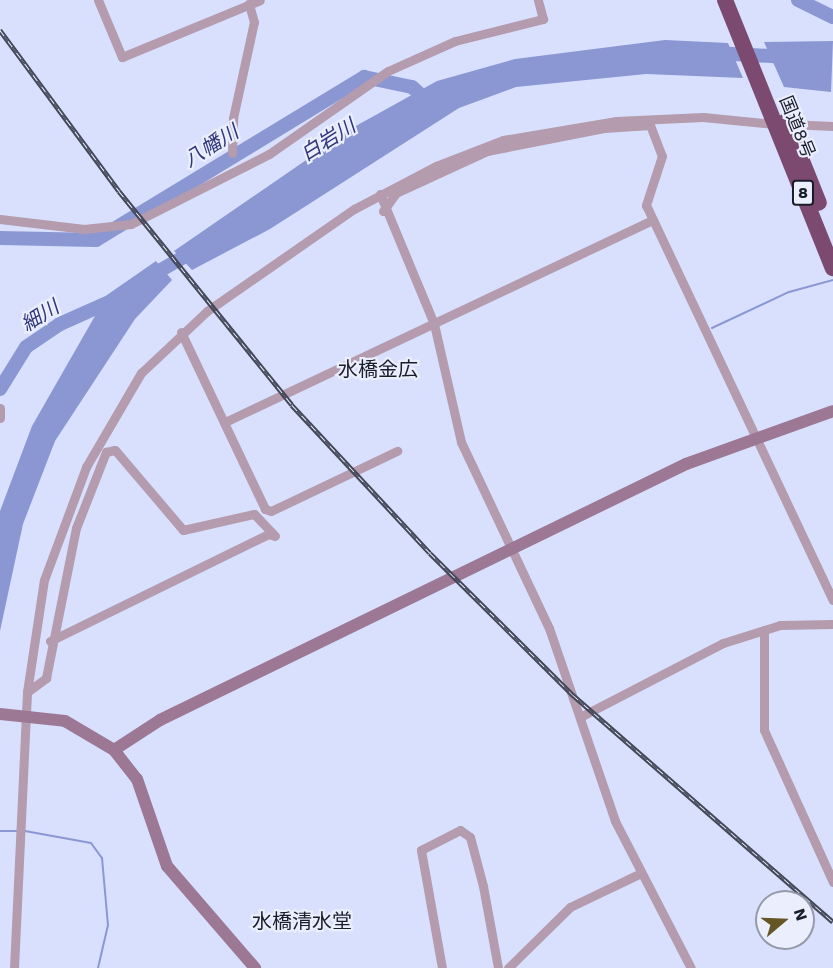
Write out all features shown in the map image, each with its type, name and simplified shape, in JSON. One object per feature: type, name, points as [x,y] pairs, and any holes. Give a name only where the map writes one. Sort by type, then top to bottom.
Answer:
[{"type":"highway","name":"国道8号","points":[[725,0],[833,237]]},
{"type":"highway","name":"国道8号","points":[[737,0],[833,268]]},
{"type":"street","points":[[98,0],[122,57],[260,0]]},
{"type":"street","points":[[0,219],[84,229],[131,224],[276,150],[388,71],[455,41],[543,19],[538,0]]},
{"type":"street","points":[[232,153],[254,22],[249,4]]},
{"type":"street","points":[[14,968],[25,716],[44,580],[86,467],[123,397],[181,332],[306,239],[380,194],[503,140],[592,123],[703,117],[779,120],[833,126]]},
{"type":"street","points":[[383,211],[396,194],[487,151],[604,128],[650,125],[662,156],[646,200],[653,220],[833,600]]},
{"type":"street","points":[[380,194],[383,211],[434,324],[461,442],[549,628],[615,821],[690,968]]},
{"type":"street","points":[[225,422],[653,220]]},
{"type":"street","points":[[181,332],[265,509],[271,511],[397,451]]},
{"type":"street","points":[[114,750],[160,720],[511,549],[755,436],[833,411]]},
{"type":"street","points":[[27,692],[46,678],[50,641],[76,528],[106,452],[115,450],[183,530],[254,514],[272,529],[275,536],[268,534],[50,641]]},
{"type":"street","points":[[579,717],[700,653],[764,630],[802,622],[833,624]]},
{"type":"street","points":[[764,630],[764,730],[833,882]]},
{"type":"street","points":[[0,714],[65,722],[114,750],[137,778],[167,866],[255,968]]},
{"type":"street","points":[[442,968],[421,850],[460,830],[470,837],[483,886],[498,968]]},
{"type":"street","points":[[508,968],[570,907],[641,873]]},
{"type":"water","points":[[665,40],[728,43],[743,78],[646,74],[516,87],[459,108],[270,229],[192,270],[174,251],[354,127],[437,81],[515,59]]},
{"type":"water","points":[[833,41],[831,92],[784,87],[764,42]]},
{"type":"water","points":[[156,261],[172,280],[135,319],[55,441],[23,524],[0,631],[0,511],[32,426],[107,295]]},
{"type":"waterway","points":[[798,0],[833,17]]},
{"type":"waterway","name":"白岩川","points":[[715,53],[789,57]]},
{"type":"waterway","name":"八幡川","points":[[0,238],[96,240],[364,77],[412,87],[431,104]]},
{"type":"waterway","name":"白岩川","points":[[147,278],[196,250]]},
{"type":"waterway","points":[[712,328],[789,292],[833,280]]},
{"type":"waterway","name":"細川","points":[[0,389],[26,347],[60,324],[118,298]]},
{"type":"waterway","points":[[0,831],[19,831]]},
{"type":"waterway","points":[[25,831],[91,843],[102,858],[108,925],[98,968]]},
{"type":"railway","points":[[0,30],[119,191],[292,405],[430,553],[573,695],[833,922]]},
{"type":"district","name":"水橋金広","points":[[378,369]]},
{"type":"district","name":"水橋清水堂","points":[[302,921]]}]
